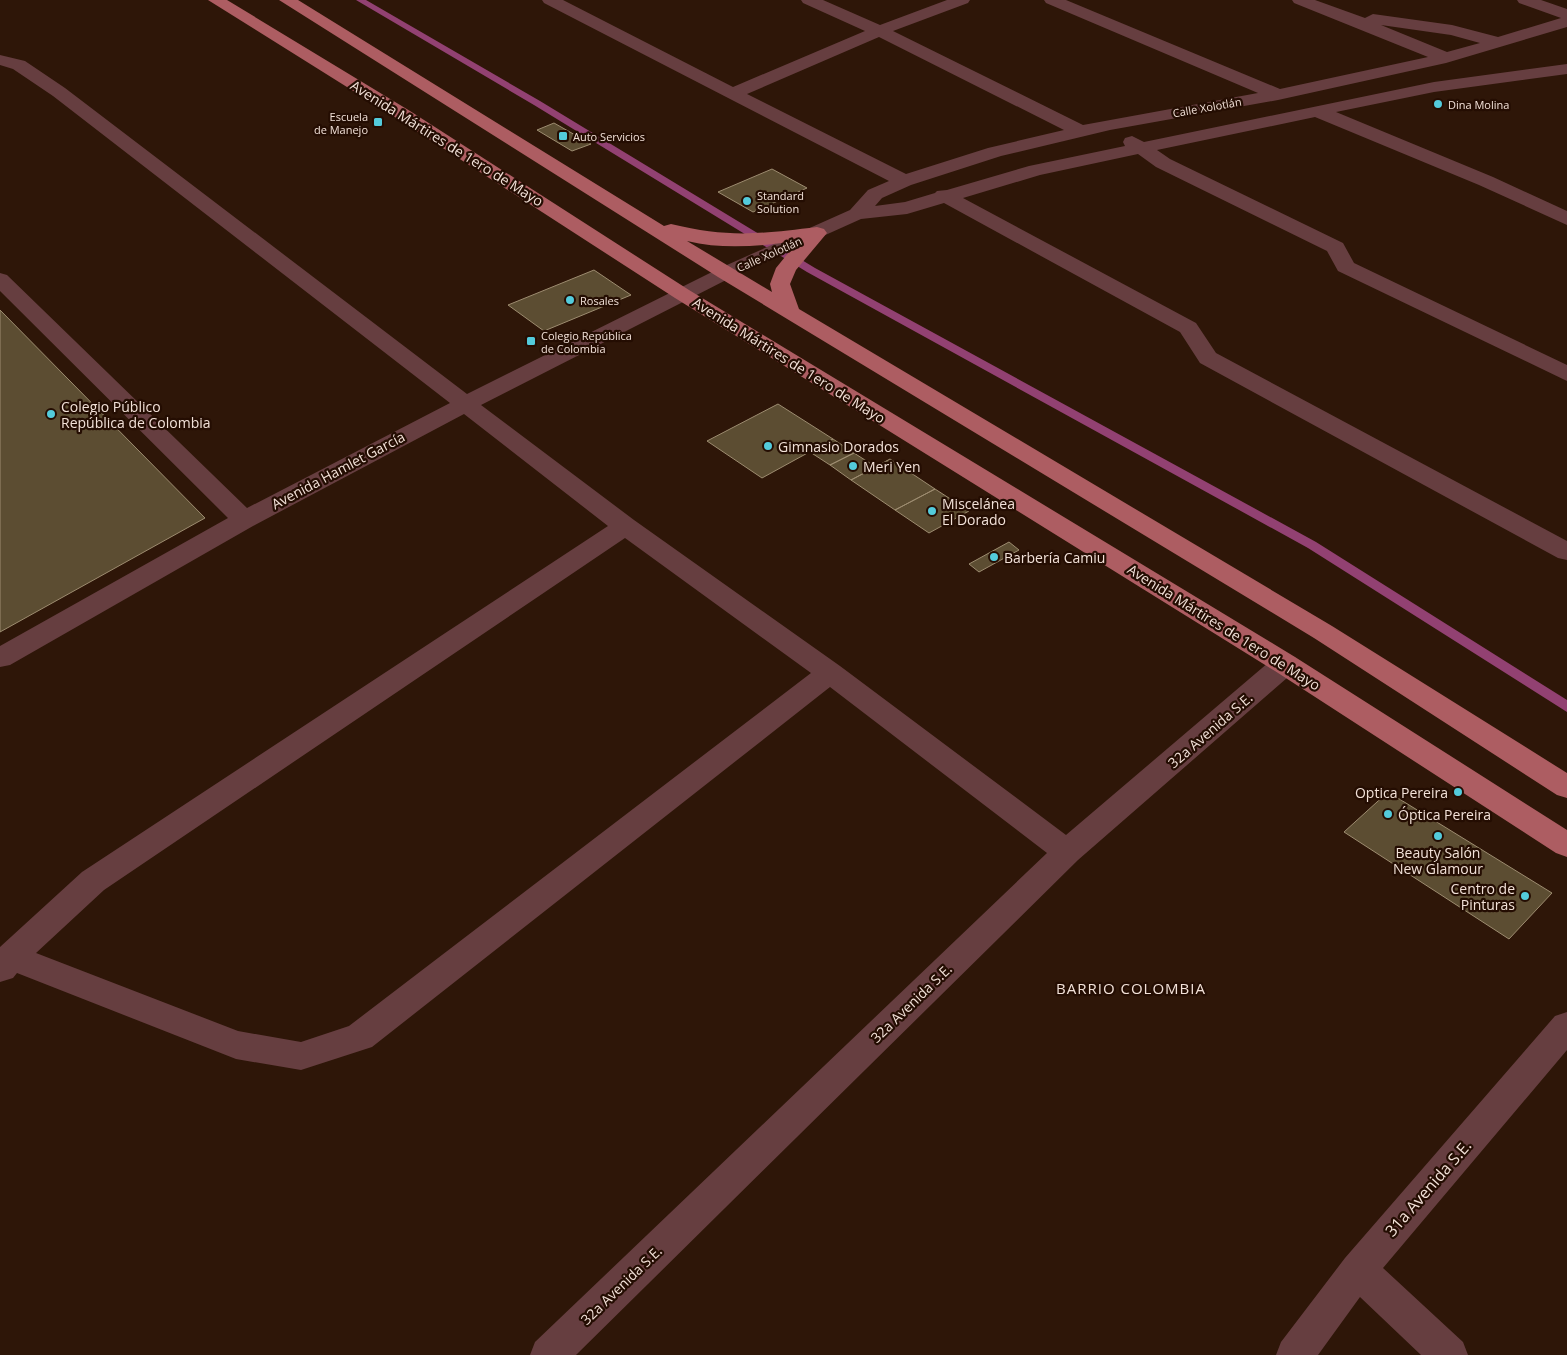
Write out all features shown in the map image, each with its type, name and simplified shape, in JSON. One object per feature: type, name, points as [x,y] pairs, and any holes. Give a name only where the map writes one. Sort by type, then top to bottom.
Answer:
[{"type":"main road","name":"Avenida Mártires de 1ero de Mayo","points":[[216,0],[404,115],[682,294],[1285,664],[1567,845]]},
{"type":"main road","points":[[287,0],[725,273],[1323,632],[1567,787]]},
{"type":"main road","points":[[644,221],[697,237],[745,242],[781,253],[817,233]]},
{"type":"main road","points":[[781,253],[817,233]]},
{"type":"main road","points":[[781,253],[780,284],[790,312]]},
{"type":"street","points":[[550,0],[904,181]]},
{"type":"street","points":[[810,0],[879,31],[1081,131]]},
{"type":"street","points":[[734,93],[879,31],[962,0]]},
{"type":"street","points":[[1052,0],[1278,95]]},
{"type":"street","points":[[1300,0],[1347,16],[1446,58]]},
{"type":"street","points":[[1525,0],[1567,15]]},
{"type":"street","points":[[1347,16],[1424,25],[1502,43],[1506,55],[1499,60],[1473,65],[1434,87]]},
{"type":"street","name":"Calle Xolotlán","points":[[857,214],[875,194],[904,181],[995,152],[1110,124],[1278,95],[1446,58],[1502,43],[1567,22]]},
{"type":"street","points":[[1407,43],[1424,25]]},
{"type":"street","points":[[0,60],[19,65],[59,92],[625,526],[830,674],[1067,852]]},
{"type":"street","name":"Calle Xolotlán","points":[[817,233],[857,214],[907,208],[944,195],[1036,170],[1139,147],[1434,87],[1567,70]]},
{"type":"street","points":[[1317,111],[1486,181],[1566,218]]},
{"type":"street","points":[[1110,124],[1139,147],[1163,162],[1336,247],[1345,267],[1567,374]]},
{"type":"street","points":[[944,195],[1188,328],[1208,358],[1567,552]]},
{"type":"street","name":"Calle Xolotlán","points":[[682,294],[725,273],[781,253]]},
{"type":"street","points":[[0,280],[244,520]]},
{"type":"street","name":"Avenida Hamlet García","points":[[0,658],[244,520],[467,403],[682,294]]},
{"type":"street","points":[[625,526],[93,881],[6,964],[236,1045],[301,1056],[360,1037],[830,674]]},
{"type":"street","name":"32a Avenida S.E.","points":[[549,1355],[1067,852],[1285,664]]},
{"type":"street","name":"31a Avenida S.E.","points":[[1295,1355],[1358,1270],[1567,1026]]},
{"type":"street","points":[[1358,1270],[1450,1355]]},
{"type":"building","points":[[554,123],[591,144],[572,151],[537,130]]},
{"type":"building","points":[[772,169],[807,188],[753,212],[718,192]]},
{"type":"building","name":"Rosales","points":[[594,270],[631,295],[544,331],[508,305]]},
{"type":"building","name":"Colegio Público República de Colombia","points":[[0,310],[205,518],[0,632]]},
{"type":"building","name":"Gimnasio Dorados","points":[[778,404],[833,439],[762,478],[707,441]]},
{"type":"building","points":[[833,439],[854,453],[830,465],[810,452]]},
{"type":"building","name":"Meri Yen","points":[[854,453],[876,467],[851,480],[830,465]]},
{"type":"building","points":[[890,459],[935,489],[895,510],[851,480]]},
{"type":"building","name":"Miscelánea El Dorado","points":[[935,489],[969,511],[929,533],[895,510]]},
{"type":"building","name":"Barbería Camiu","points":[[1009,542],[1019,550],[979,572],[969,564]]},
{"type":"building","points":[[1388,792],[1552,893],[1509,939],[1344,832]]},
{"type":"waterway","points":[[360,0],[537,103],[811,270],[1312,545],[1567,707]]},
{"type":"place","name":"Dina Molina","points":[[1438,104]]},
{"type":"place","name":"Escuela de Manejo","points":[[378,122]]},
{"type":"place","name":"Auto Servicios","points":[[563,136]]},
{"type":"place","name":"Standard Solution","points":[[747,201]]},
{"type":"place","name":"Rosales","points":[[570,300]]},
{"type":"place","name":"Colegio República de Colombia","points":[[531,341]]},
{"type":"place","name":"Colegio Público República de Colombia","points":[[51,414]]},
{"type":"place","name":"Gimnasio Dorados","points":[[768,446]]},
{"type":"place","name":"Meri Yen","points":[[853,466]]},
{"type":"place","name":"Miscelánea El Dorado","points":[[932,511]]},
{"type":"place","name":"Barbería Camiu","points":[[994,557]]},
{"type":"place","name":"Optica Pereira","points":[[1458,792]]},
{"type":"place","name":"Óptica Pereira","points":[[1388,814]]},
{"type":"place","name":"Beauty Salón New Glamour","points":[[1438,836]]},
{"type":"place","name":"Centro de Pinturas","points":[[1525,896]]},
{"type":"district","name":"BARRIO COLOMBIA","points":[[1131,988]]}]
